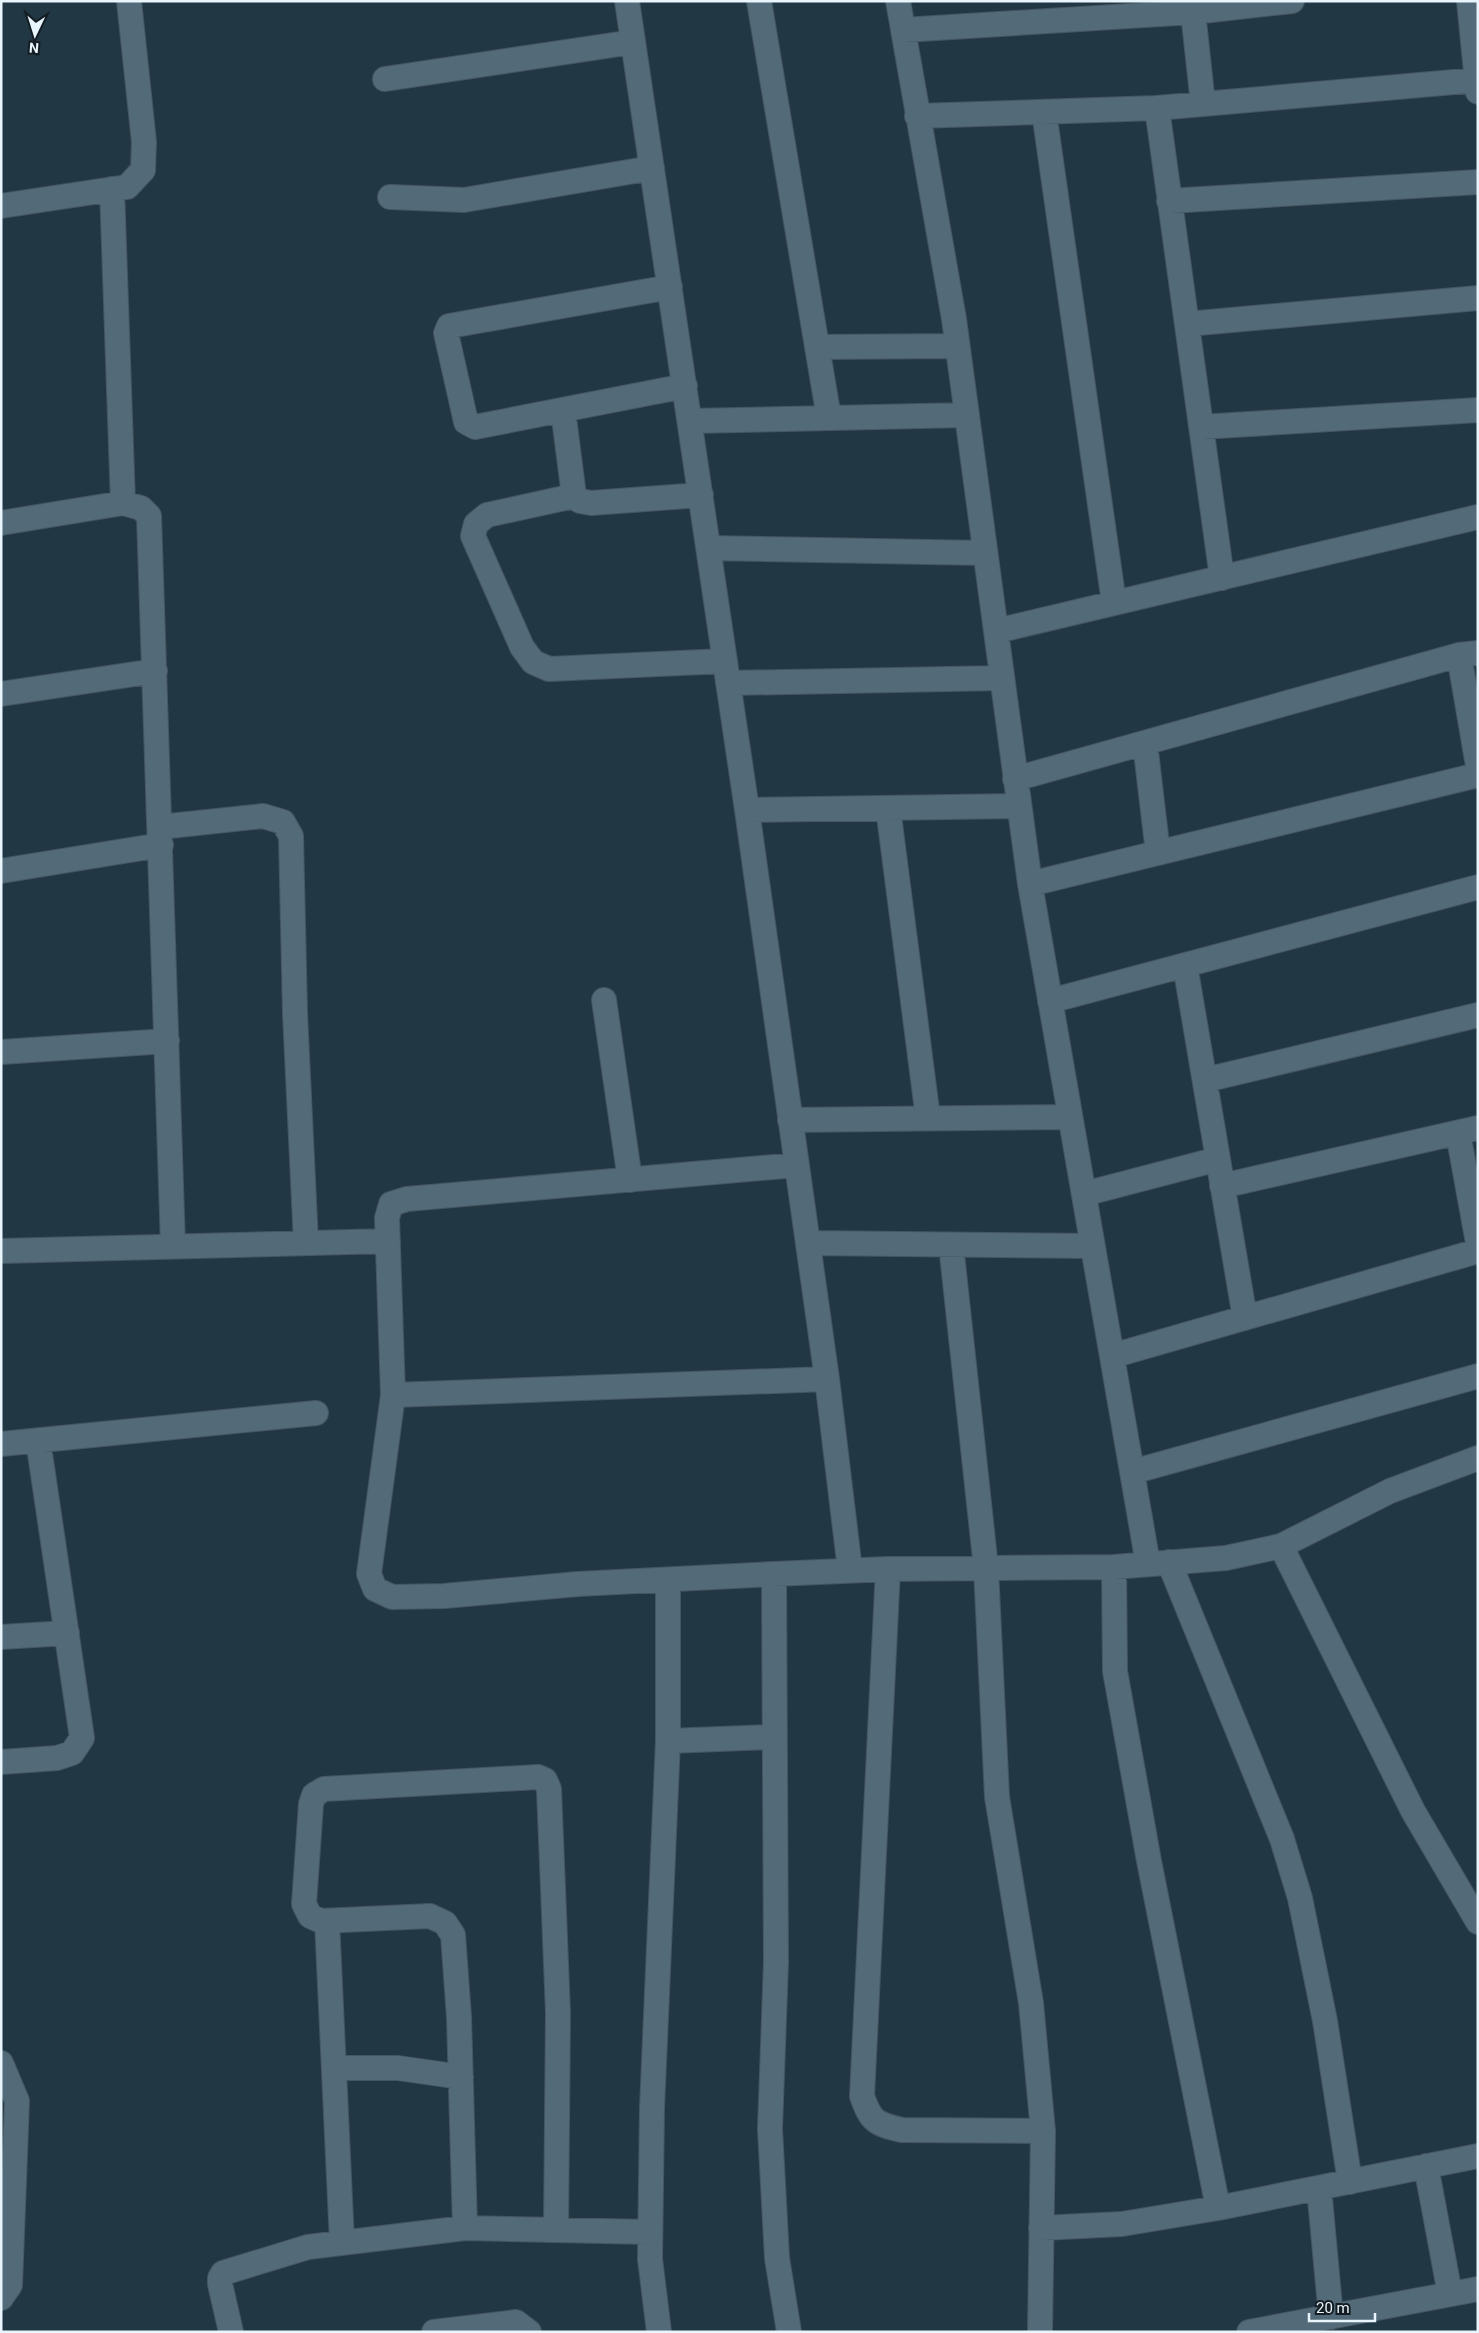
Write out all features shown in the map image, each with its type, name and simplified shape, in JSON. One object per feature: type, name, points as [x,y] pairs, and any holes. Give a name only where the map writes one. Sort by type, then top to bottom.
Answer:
[{"type":"street","points":[[1,206],[127,187],[143,170],[144,142],[129,1]]},
{"type":"street","points":[[627,1],[727,672],[827,1379],[850,1570]]},
{"type":"street","points":[[759,1],[829,418]]},
{"type":"street","points":[[898,1],[957,346],[1030,884],[1132,1472],[1158,1563],[1263,1792],[1282,1839],[1300,1898],[1315,1964],[1350,2182]]},
{"type":"street","points":[[903,30],[1164,7],[1193,12],[1292,1]]},
{"type":"street","points":[[918,116],[1157,108],[1477,86],[1469,1]]},
{"type":"street","points":[[1193,12],[1203,104]]},
{"type":"street","points":[[385,79],[633,42]]},
{"type":"street","points":[[1157,108],[1222,578]]},
{"type":"street","points":[[1044,112],[1114,603]]},
{"type":"street","points":[[390,197],[464,200],[652,168]]},
{"type":"street","points":[[1169,200],[1478,182]]},
{"type":"street","points":[[112,189],[123,503]]},
{"type":"street","points":[[670,287],[449,326],[447,329],[466,422],[470,425],[475,426],[685,386]]},
{"type":"street","points":[[1187,324],[1478,298]]},
{"type":"street","points":[[817,348],[957,346]]},
{"type":"street","points":[[563,410],[574,496],[580,501],[591,503],[701,495]]},
{"type":"street","points":[[1201,426],[1478,410]]},
{"type":"street","points":[[690,421],[966,414]]},
{"type":"street","points":[[574,496],[487,515],[476,524],[473,536],[522,648],[533,662],[549,669],[1002,678]]},
{"type":"street","points":[[1,523],[123,503],[141,508],[149,516],[174,1246]]},
{"type":"street","points":[[996,631],[1478,517]]},
{"type":"street","points":[[709,548],[985,553]]},
{"type":"street","points":[[1016,779],[1468,654],[1478,766]]},
{"type":"street","points":[[1,694],[155,671]]},
{"type":"street","points":[[1145,743],[1158,853]]},
{"type":"street","points":[[1030,884],[1478,775]]},
{"type":"street","points":[[746,810],[1019,806]]},
{"type":"street","points":[[888,808],[928,1118]]},
{"type":"street","points":[[1,871],[160,836],[263,816],[283,822],[291,836],[295,1013],[317,1242]]},
{"type":"street","points":[[1050,1001],[1478,887]]},
{"type":"street","points":[[1186,965],[1245,1318]]},
{"type":"street","points":[[604,1000],[630,1180]]},
{"type":"street","points":[[1205,1080],[1478,1015]]},
{"type":"street","points":[[1,1052],[167,1041]]},
{"type":"street","points":[[790,1120],[1070,1117]]},
{"type":"street","points":[[1222,1186],[1468,1131],[1478,1243]]},
{"type":"street","points":[[1084,1194],[1218,1160]]},
{"type":"street","points":[[796,1166],[407,1199],[391,1204],[380,1242],[393,1395],[369,1574],[375,1589],[392,1597],[444,1596],[578,1584],[668,1581],[850,1570],[1114,1567],[1226,1558],[1281,1546],[1390,1491],[1478,1458]]},
{"type":"street","points":[[1,1251],[380,1242]]},
{"type":"street","points":[[808,1242],[1092,1246]]},
{"type":"street","points":[[951,1244],[986,1568],[997,1796],[1031,2003],[1043,2131],[1040,2332]]},
{"type":"street","points":[[1112,1356],[1478,1251]]},
{"type":"street","points":[[1132,1472],[1478,1376]]},
{"type":"street","points":[[393,1395],[827,1379]]},
{"type":"street","points":[[1,1444],[316,1413]]},
{"type":"street","points":[[1,1762],[58,1758],[72,1753],[82,1738],[38,1440]]},
{"type":"street","points":[[1281,1546],[1413,1811],[1478,1922]]},
{"type":"street","points":[[1114,1567],[1115,1671],[1149,1860],[1162,1917],[1218,2208]]},
{"type":"street","points":[[888,1569],[862,2096],[868,2115],[880,2125],[902,2130],[1043,2131]]},
{"type":"street","points":[[774,1574],[773,1737],[776,1962],[770,2129],[777,2258],[789,2332]]},
{"type":"street","points":[[659,2332],[650,2259],[650,2232],[652,2108],[668,1742],[668,1581]]},
{"type":"street","points":[[1,1637],[67,1633]]},
{"type":"street","points":[[668,1742],[773,1737]]},
{"type":"street","points":[[465,2228],[459,2017],[453,1934],[445,1923],[430,1916],[321,1921],[310,1916],[304,1904],[311,1804],[314,1795],[324,1788],[538,1777],[545,1780],[549,1789],[558,2014],[556,2230]]},
{"type":"street","points":[[327,1921],[342,2242]]},
{"type":"street","points":[[1,2063],[7,2084],[17,2100],[8,2181],[10,2285],[1,2298]]},
{"type":"street","points":[[334,2068],[398,2068],[461,2077]]},
{"type":"street","points":[[1041,2228],[1122,2224],[1218,2208],[1478,2156]]},
{"type":"street","points":[[1426,2166],[1450,2294]]},
{"type":"street","points":[[1319,2188],[1331,2316]]},
{"type":"street","points":[[231,2332],[220,2284],[220,2278],[223,2273],[308,2247],[465,2228],[650,2232]]},
{"type":"street","points":[[1249,2332],[1478,2289]]},
{"type":"street","points":[[434,2332],[516,2322],[529,2332]]}]
